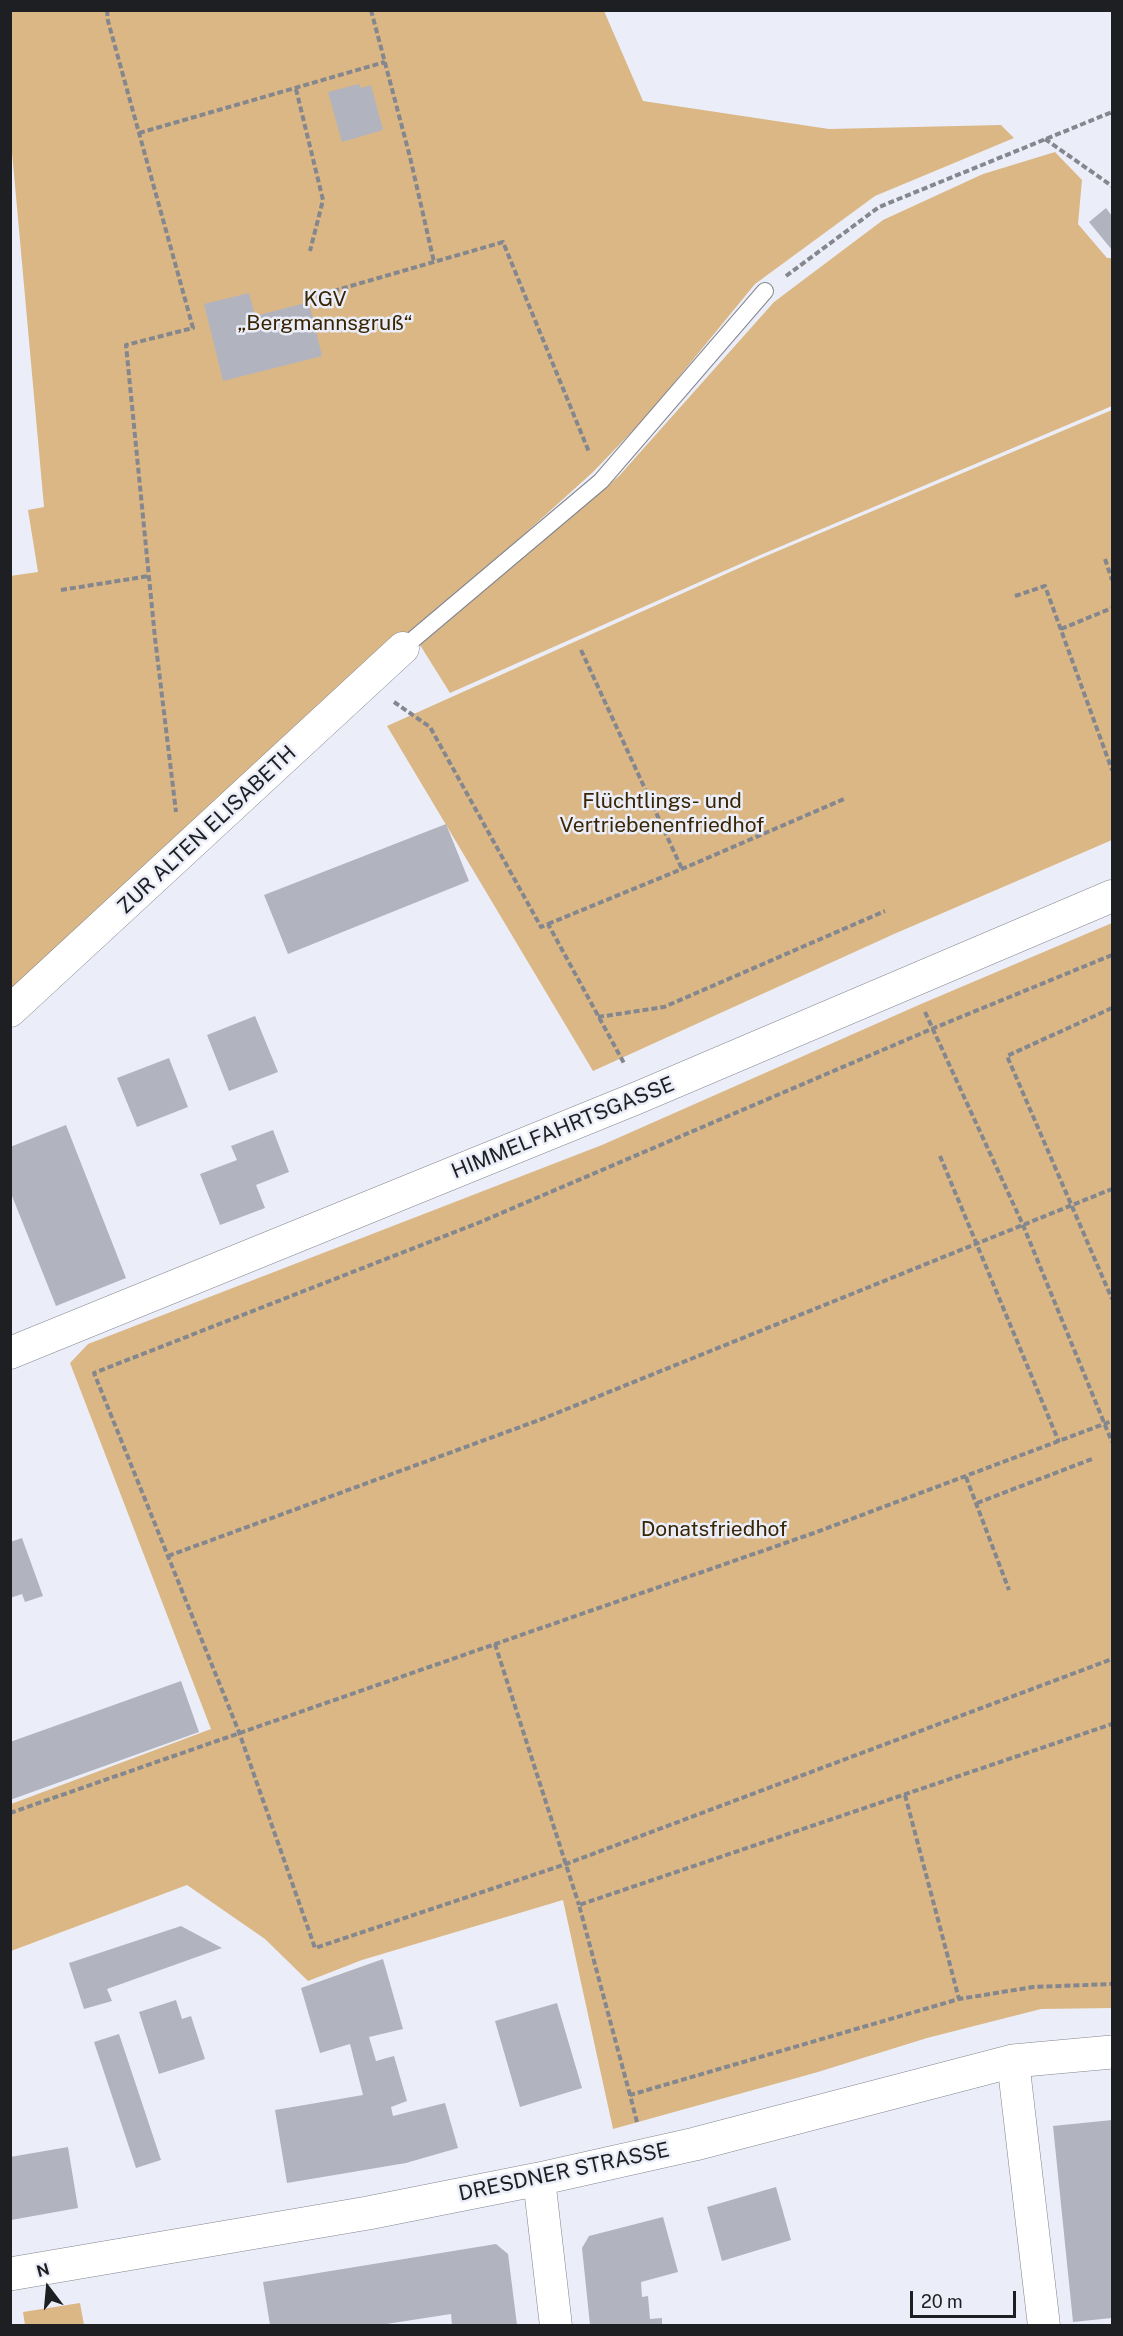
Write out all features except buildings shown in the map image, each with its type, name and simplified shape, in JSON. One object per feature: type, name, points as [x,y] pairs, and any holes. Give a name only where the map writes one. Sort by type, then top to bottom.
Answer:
[{"type":"main road","name":"DRESDNER STRASSE","points":[[10,2274],[368,2213],[539,2179],[646,2155],[1013,2061],[1113,2052]]},
{"type":"street","name":"ZUR ALTEN ELISABETH","points":[[10,1011],[402,648]]},
{"type":"street","name":"HIMMELFAHRTSGASSE","points":[[10,1353],[637,1098],[1113,896]]},
{"type":"street","points":[[1013,2061],[1044,2325]]},
{"type":"street","points":[[539,2179],[556,2325]]},
{"type":"lane","points":[[402,648],[601,481],[765,291]]},
{"type":"path","points":[[107,10],[108,21],[193,328],[126,345],[180,854]]},
{"type":"path","points":[[371,10],[410,157],[434,262]]},
{"type":"path","points":[[140,133],[385,62]]},
{"type":"path","points":[[296,89],[323,200],[310,251]]},
{"type":"path","points":[[765,291],[879,207],[1044,138],[1113,112]]},
{"type":"path","points":[[1044,138],[1113,186]]},
{"type":"path","points":[[316,296],[503,242],[601,481]]},
{"type":"path","points":[[1105,559],[1113,580]]},
{"type":"path","points":[[61,590],[149,576]]},
{"type":"path","points":[[1015,596],[1045,586],[1113,770]]},
{"type":"path","points":[[1061,629],[1113,608]]},
{"type":"path","points":[[581,650],[682,869]]},
{"type":"path","points":[[413,715],[430,727],[541,927],[844,799]]},
{"type":"path","points":[[598,1017],[664,1007],[885,911]]},
{"type":"path","points":[[548,924],[622,1058],[637,1098]]},
{"type":"path","points":[[1113,955],[934,1028],[478,1223],[94,1373],[239,1732],[315,1948],[566,1864],[1113,1659]]},
{"type":"path","points":[[912,981],[1023,1225],[1113,1442]]},
{"type":"path","points":[[1113,1008],[1007,1056],[1113,1299]]},
{"type":"path","points":[[940,1156],[1059,1442]]},
{"type":"path","points":[[168,1556],[542,1419],[1113,1189]]},
{"type":"path","points":[[10,1813],[814,1533],[1113,1421]]},
{"type":"path","points":[[977,1503],[1092,1459]]},
{"type":"path","points":[[966,1477],[1009,1590]]},
{"type":"path","points":[[495,1644],[579,1905],[646,2155]]},
{"type":"path","points":[[579,1905],[1113,1724]]},
{"type":"path","points":[[905,1795],[959,1999]]},
{"type":"path","points":[[630,2095],[959,1999],[1033,1987],[1113,1983]]},
{"type":"green space","name":"KGV „Bergmannsgruß“","points":[[11,11],[604,11],[643,101],[829,129],[1001,125],[1014,138],[875,196],[755,284],[646,417],[593,472],[11,998],[10,576],[38,572],[28,510],[44,507],[11,141]]},
{"type":"green space","points":[[1055,152],[1082,180],[1078,224],[1107,258],[1112,258],[1112,406],[758,556],[450,693],[420,645],[619,476],[774,302],[883,220],[983,174]]},
{"type":"green space","name":"Flüchtlings- und Vertriebenenfriedhof","points":[[1112,410],[1112,840],[894,934],[593,1071],[387,726],[759,559]]},
{"type":"green space","name":"Donatsfriedhof","points":[[1112,923],[1112,2008],[1041,2009],[927,2038],[818,2072],[613,2129],[563,1900],[362,1960],[308,1981],[265,1939],[187,1885],[11,1951],[11,1804],[211,1729],[70,1363],[88,1344],[602,1145],[921,1004]]},
{"type":"green space","points":[[80,2303],[84,2325],[25,2325],[23,2312]]}]
